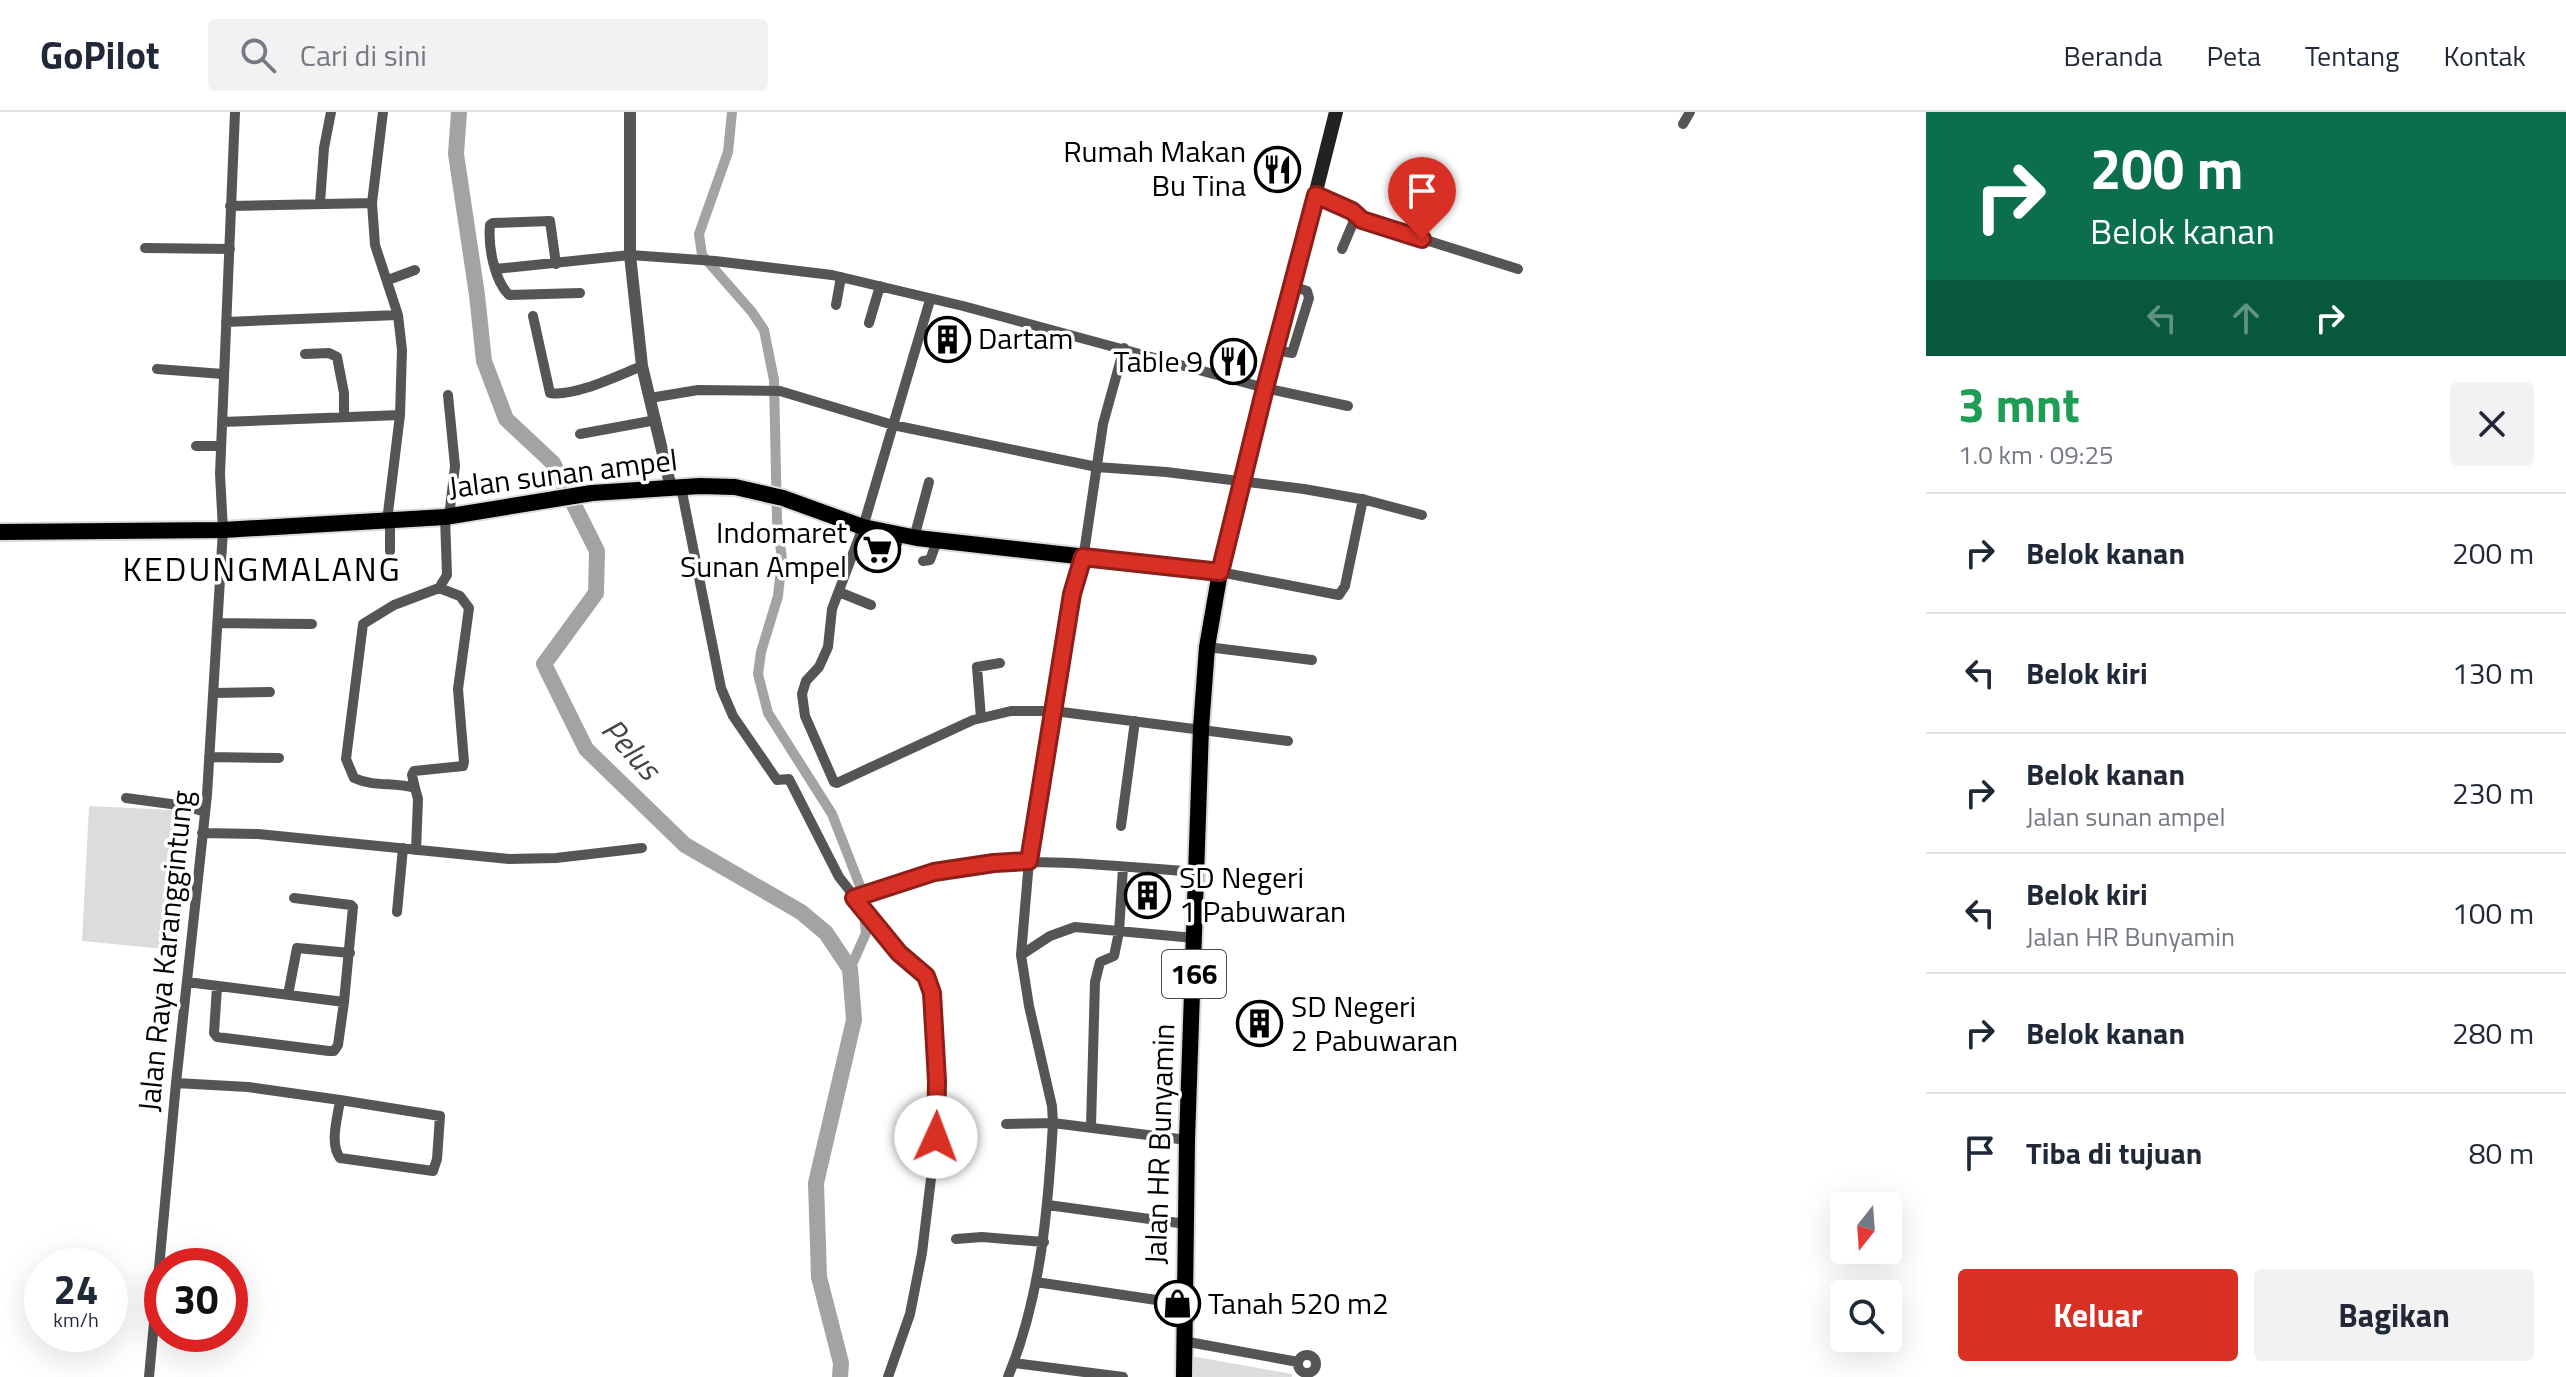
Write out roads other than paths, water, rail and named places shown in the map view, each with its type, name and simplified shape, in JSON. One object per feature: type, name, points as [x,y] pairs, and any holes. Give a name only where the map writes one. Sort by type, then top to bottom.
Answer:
[{"type":"main road","name":"Jalan HR Bunyamin","points":[[1184,1377],[1183,1304],[1195,872],[1207,647],[1220,572],[1336,112]]},
{"type":"main road","name":"Jalan sunan ampel","points":[[0,532],[354,530],[388,521],[447,517],[592,493],[676,487],[735,487],[783,498],[863,527],[907,536],[1220,572]]},
{"type":"street","name":"Jalan Raya Karanggintung","points":[[149,1377],[214,693],[223,530],[219,495],[235,112]]},
{"type":"street","points":[[320,203],[324,148],[331,112]]},
{"type":"street","points":[[383,112],[372,203],[375,245],[398,315],[401,341],[400,415],[388,521],[390,551]]},
{"type":"street","points":[[630,112],[630,255],[642,366],[676,487],[722,692],[733,716],[777,780],[789,779],[839,877],[854,898],[899,953],[926,976],[935,1010],[936,1137],[919,1279],[888,1377]]},
{"type":"street","points":[[1683,124],[1690,112]]},
{"type":"street","points":[[1316,195],[1352,211],[1356,216],[1518,269]]},
{"type":"street","points":[[230,206],[372,203]]},
{"type":"street","points":[[1342,249],[1356,216]]},
{"type":"street","points":[[556,264],[550,221],[493,223],[489,230],[495,269],[505,292],[509,295],[580,293]]},
{"type":"street","points":[[145,248],[230,249]]},
{"type":"street","points":[[495,269],[630,255],[715,261],[841,277],[1124,348],[1265,388],[1348,406]]},
{"type":"street","points":[[388,280],[415,270]]},
{"type":"street","points":[[836,305],[841,277]]},
{"type":"street","points":[[869,323],[880,286]]},
{"type":"street","points":[[930,300],[863,527],[832,609],[828,647],[819,667],[806,681],[802,694],[805,716],[834,782],[981,718],[1011,711],[1054,711],[1288,741]]},
{"type":"street","points":[[226,322],[398,315]]},
{"type":"street","points":[[533,316],[550,393],[559,394],[642,366]]},
{"type":"street","points":[[1008,1377],[1036,1282],[1044,1242],[1053,1123],[1021,955],[1029,861],[1072,594],[1083,557],[1103,424],[1124,348]]},
{"type":"street","points":[[305,354],[329,353],[337,357],[344,393],[344,417]]},
{"type":"street","points":[[157,369],[223,374]]},
{"type":"street","points":[[650,398],[698,390],[780,391],[893,425],[1097,467],[1243,481],[1363,499],[1422,515]]},
{"type":"street","points":[[439,588],[447,575],[447,517],[455,466],[448,395]]},
{"type":"street","points":[[222,422],[400,415]]},
{"type":"street","points":[[580,434],[656,420]]},
{"type":"street","points":[[196,446],[221,446]]},
{"type":"street","points":[[891,561],[907,536],[929,482]]},
{"type":"street","points":[[1220,572],[1339,595],[1345,586],[1363,499]]},
{"type":"street","points":[[923,561],[932,558],[937,541]]},
{"type":"street","points":[[415,788],[402,784],[364,783],[354,778],[346,759],[363,624],[394,605],[439,588],[451,590],[469,608],[458,689],[464,764],[414,771],[412,775],[418,799],[416,850]]},
{"type":"street","points":[[839,592],[871,605]]},
{"type":"street","points":[[218,623],[312,624]]},
{"type":"street","points":[[1207,647],[1312,660]]},
{"type":"street","points":[[981,718],[977,667],[979,664],[1000,663]]},
{"type":"street","points":[[214,693],[270,692]]},
{"type":"street","points":[[1121,826],[1135,721]]},
{"type":"street","points":[[209,757],[279,758]]},
{"type":"street","points":[[126,798],[186,806],[205,812]]},
{"type":"street","points":[[202,833],[258,834],[479,858],[532,859],[642,848]]},
{"type":"street","points":[[397,912],[403,848]]},
{"type":"street","points":[[854,898],[934,872],[994,863],[1029,861],[1195,872]]},
{"type":"street","points":[[1091,1126],[1097,968],[1100,962],[1114,956],[1119,932],[1123,867]]},
{"type":"street","points":[[217,987],[214,1033],[217,1037],[334,1051],[338,1045],[354,912],[351,905],[294,898]]},
{"type":"street","points":[[1021,955],[1050,936],[1075,927],[1194,938]]},
{"type":"street","points":[[288,995],[297,948],[350,953]]},
{"type":"street","points":[[187,982],[344,1002]]},
{"type":"street","points":[[176,1083],[260,1089],[340,1100],[440,1116],[437,1159],[433,1171],[340,1158],[335,1150],[340,1100]]},
{"type":"street","points":[[1006,1124],[1091,1126],[1187,1140]]},
{"type":"street","points":[[1048,1205],[1186,1224]]},
{"type":"street","points":[[956,1239],[982,1237],[1044,1242]]},
{"type":"street","points":[[1036,1282],[1183,1304]]},
{"type":"street","points":[[1183,1341],[1305,1372]]},
{"type":"street","points":[[1014,1363],[1123,1377]]},
{"type":"waterway","name":"Pelus","points":[[459,112],[456,154],[484,361],[506,419],[553,463],[597,551],[596,593],[544,664],[586,749],[685,845],[801,912],[826,933],[850,969],[854,1020],[816,1183],[819,1277],[841,1363],[840,1377]]},
{"type":"waterway","points":[[732,112],[728,152],[699,234],[702,255],[764,330],[774,380],[777,521],[782,559],[778,596],[761,652],[758,674],[768,713],[832,814],[862,891],[866,933],[850,969]]},
{"type":"place","name":"Rumah Makan Bu Tina","points":[[1277,169]]},
{"type":"place","name":"Dartam","points":[[947,339]]},
{"type":"place","name":"Table 9","points":[[1234,362]]},
{"type":"place","name":"Indomaret Sunan Ampel","points":[[878,550]]},
{"type":"place","name":"SD Negeri 1 Pabuwaran","points":[[1148,895]]},
{"type":"place","name":"SD Negeri 2 Pabuwaran","points":[[1260,1024]]},
{"type":"place","name":"Tanah 520 m2","points":[[1177,1304]]},
{"type":"district","name":"KEDUNGMALANG","points":[[262,569]]}]
